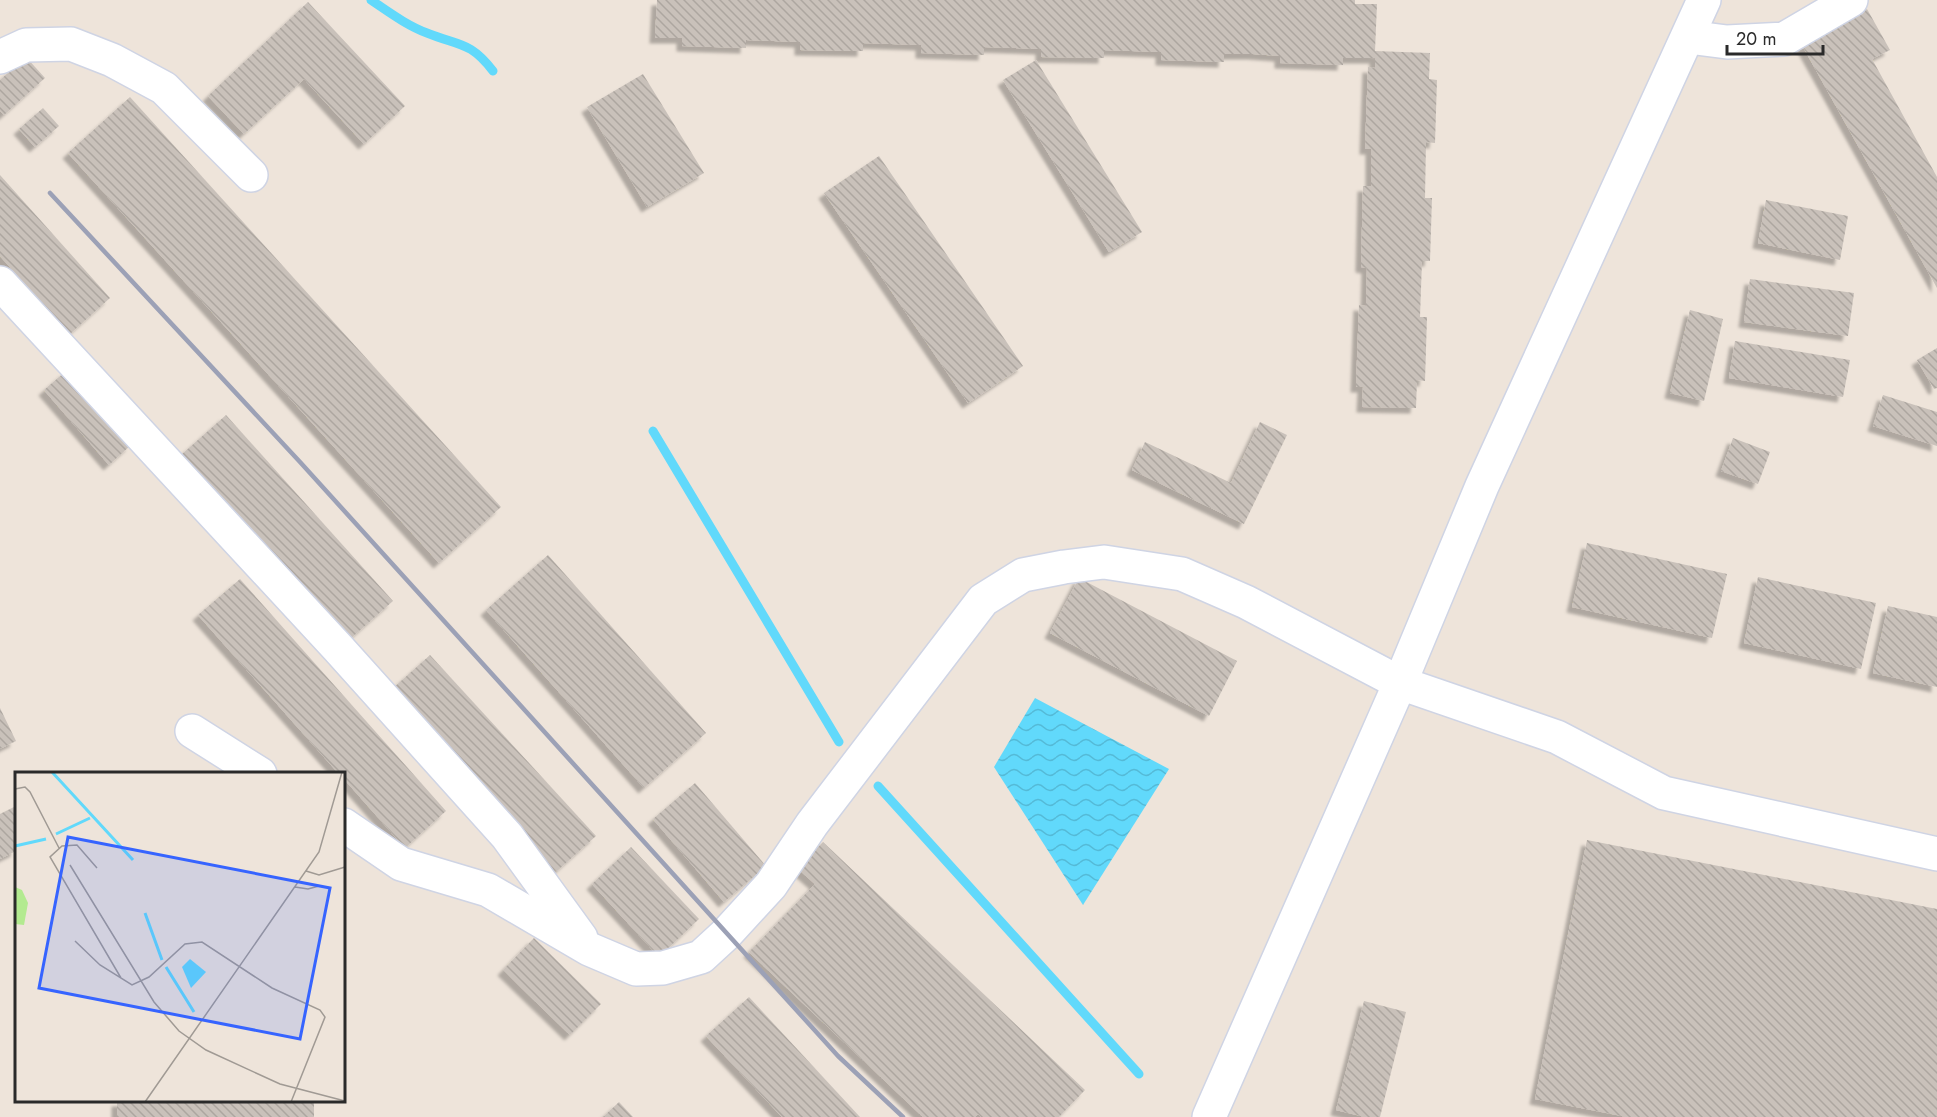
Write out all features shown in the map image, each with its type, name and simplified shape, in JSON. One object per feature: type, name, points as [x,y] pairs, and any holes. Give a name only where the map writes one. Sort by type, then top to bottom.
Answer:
[{"type":"street","points":[[1209,1117],[1400,683],[1482,486],[1704,0]]},
{"type":"street","points":[[1688,37],[1727,42],[1784,39],[1851,0]]},
{"type":"street","points":[[0,57],[26,45],[71,44],[112,60],[164,88],[251,175]]},
{"type":"street","points":[[0,283],[338,648],[507,836],[589,950]]},
{"type":"street","points":[[345,826],[401,864],[488,890],[589,950],[636,969],[663,968],[701,957],[726,934],[771,885],[812,824],[983,600],[1023,575],[1104,562],[1182,574],[1246,602],[1400,683],[1557,737],[1664,793],[1937,854]]},
{"type":"street","points":[[192,731],[257,772]]},
{"type":"water","points":[[1035,698],[1169,769],[1083,905],[994,767]]},
{"type":"building","points":[[657,0],[1355,0],[1355,4],[1377,4],[1375,51],[1430,53],[1429,79],[1437,80],[1435,143],[1426,142],[1425,198],[1432,198],[1430,261],[1422,261],[1420,317],[1427,317],[1425,381],[1417,380],[1416,408],[1362,407],[1363,387],[1356,387],[1359,305],[1366,306],[1367,268],[1361,267],[1363,186],[1371,186],[1371,149],[1365,149],[1368,67],[1375,68],[1375,58],[1343,58],[1343,65],[1280,63],[1280,56],[1253,54],[1224,54],[1224,62],[1161,60],[1161,52],[1104,50],[1104,58],[1041,57],[1041,49],[984,47],[984,55],[921,53],[921,45],[863,43],[863,51],[800,50],[800,42],[746,40],[746,48],[682,46],[682,38],[655,38]]},
{"type":"building","points":[[308,2],[405,106],[364,144],[304,79],[244,134],[208,96]]},
{"type":"building","points":[[1867,9],[1890,50],[1872,59],[1937,177],[1937,288],[1802,45]]},
{"type":"building","points":[[26,57],[45,78],[4,115],[0,111],[0,80]]},
{"type":"building","points":[[1036,60],[1142,232],[1109,252],[1003,80]]},
{"type":"building","points":[[643,74],[704,173],[647,207],[587,107]]},
{"type":"building","points":[[130,97],[501,507],[439,563],[68,153]]},
{"type":"building","points":[[43,108],[59,126],[35,147],[19,129]]},
{"type":"building","points":[[879,156],[1023,366],[968,403],[824,193]]},
{"type":"building","points":[[0,175],[110,298],[70,334],[0,256]]},
{"type":"building","points":[[1766,200],[1848,216],[1840,260],[1758,243]]},
{"type":"building","points":[[1750,279],[1854,293],[1848,336],[1744,322]]},
{"type":"building","points":[[1690,310],[1723,319],[1704,401],[1670,393]]},
{"type":"building","points":[[1735,341],[1850,360],[1843,397],[1729,378]]},
{"type":"building","points":[[1937,348],[1937,388],[1934,389],[1917,360]]},
{"type":"building","points":[[66,371],[131,445],[109,465],[44,390]]},
{"type":"building","points":[[1883,395],[1937,412],[1937,446],[1873,426]]},
{"type":"building","points":[[226,415],[393,601],[349,640],[181,455]]},
{"type":"building","points":[[1260,422],[1287,435],[1244,524],[1132,470],[1145,442],[1231,483]]},
{"type":"building","points":[[1733,438],[1770,452],[1758,484],[1721,471]]},
{"type":"building","points":[[1587,543],[1727,574],[1712,638],[1572,607]]},
{"type":"building","points":[[548,555],[706,733],[644,788],[486,610]]},
{"type":"building","points":[[1758,577],[1876,603],[1861,669],[1744,643]]},
{"type":"building","points":[[1079,578],[1237,661],[1209,716],[1050,633]]},
{"type":"building","points":[[240,579],[446,811],[405,848],[345,780],[345,772],[337,772],[198,615]]},
{"type":"building","points":[[1888,606],[1937,617],[1937,687],[1873,673]]},
{"type":"building","points":[[430,655],[596,836],[557,871],[391,690]]},
{"type":"building","points":[[0,708],[16,741],[0,749]]},
{"type":"building","points":[[695,783],[766,866],[724,902],[653,819]]},
{"type":"building","points":[[15,806],[15,852],[0,859],[0,814]]},
{"type":"building","points":[[1587,840],[1937,909],[1937,1117],[1627,1117],[1535,1099]]},
{"type":"building","points":[[823,842],[1085,1090],[1059,1117],[981,1117],[978,1114],[975,1117],[923,1117],[749,952],[815,884],[797,868]]},
{"type":"building","points":[[631,847],[699,919],[659,957],[592,884]]},
{"type":"building","points":[[534,938],[601,1004],[570,1035],[503,970]]},
{"type":"building","points":[[749,997],[860,1117],[782,1117],[706,1036]]},
{"type":"building","points":[[1364,1001],[1406,1012],[1380,1117],[1365,1117],[1336,1110]]},
{"type":"building","points":[[117,1102],[314,1102],[314,1117],[117,1117]]},
{"type":"building","points":[[619,1102],[633,1117],[603,1117]]},
{"type":"waterway","points":[[371,0],[412,26],[470,49],[493,71]]},
{"type":"waterway","points":[[653,431],[839,742]]},
{"type":"waterway","points":[[878,786],[1139,1074]]},
{"type":"railway","points":[[50,193],[300,462],[838,1056],[903,1117]]}]
